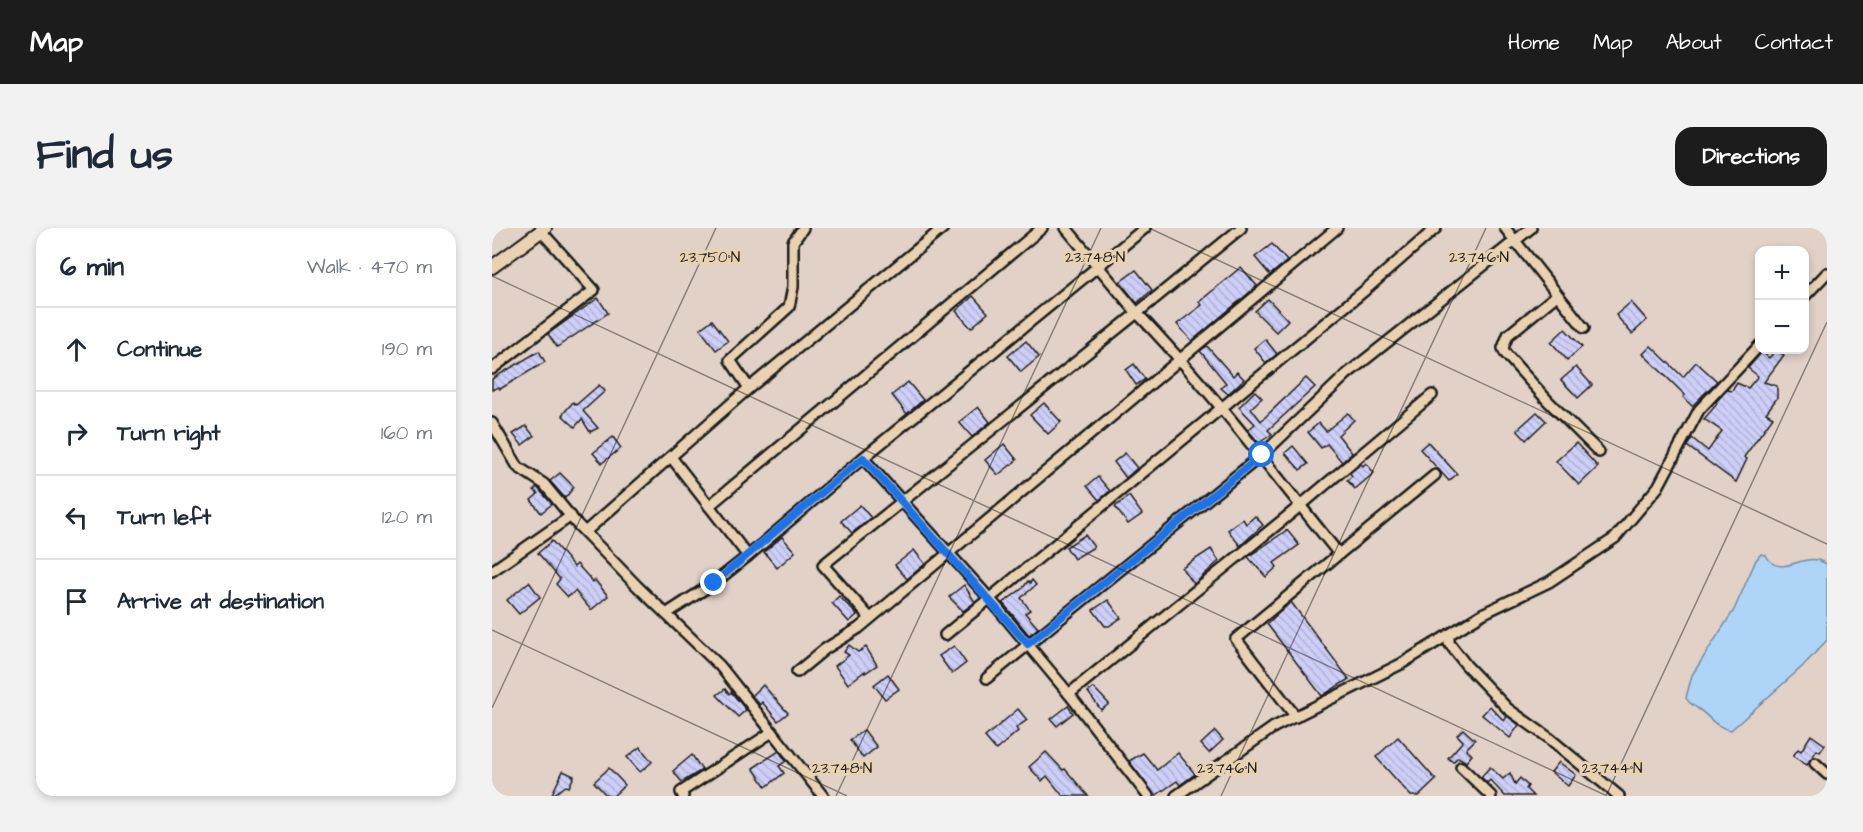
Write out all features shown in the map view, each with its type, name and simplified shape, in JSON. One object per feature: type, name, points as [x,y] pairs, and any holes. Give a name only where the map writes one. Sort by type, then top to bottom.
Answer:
[{"type":"street","points":[[749,388],[730,360],[789,306],[793,287],[793,242],[803,228]]},
{"type":"street","points":[[585,532],[749,388],[943,228]]},
{"type":"street","points":[[709,506],[1042,228]]},
{"type":"street","points":[[1066,228],[1137,313],[1181,359],[1262,455],[1339,554]]},
{"type":"street","points":[[666,614],[714,583],[748,556],[863,458],[1145,228]]},
{"type":"street","points":[[870,618],[823,565],[1241,228]]},
{"type":"street","points":[[797,672],[825,649],[859,628],[1337,228]]},
{"type":"street","points":[[945,635],[1364,291],[1436,228]]},
{"type":"street","points":[[1505,228],[1584,328]]},
{"type":"street","points":[[987,678],[1262,455],[1347,374],[1531,228]]},
{"type":"street","points":[[492,267],[543,229],[594,290],[492,369]]},
{"type":"street","points":[[1809,292],[1827,273]]},
{"type":"street","points":[[1557,295],[1508,335],[1503,348],[1548,400],[1599,452]]},
{"type":"street","points":[[1176,796],[1274,727],[1401,664],[1484,613],[1549,582],[1615,538],[1658,487],[1699,410],[1755,350]]},
{"type":"street","points":[[1069,694],[1432,395]]},
{"type":"street","points":[[492,423],[518,467],[544,484],[585,532],[720,666],[823,796]]},
{"type":"street","points":[[671,457],[748,556]]},
{"type":"street","points":[[863,458],[1028,644],[1148,796]]},
{"type":"street","points":[[1296,717],[1236,639],[1435,475]]},
{"type":"street","points":[[492,571],[571,516]]},
{"type":"street","points":[[1449,635],[1449,643],[1466,665],[1508,709],[1549,738],[1619,796]]},
{"type":"street","points":[[683,796],[681,792],[772,732]]},
{"type":"street","points":[[1815,762],[1827,774]]},
{"type":"street","points":[[1461,767],[1491,796]]},
{"type":"water","points":[[1761,554],[1766,555],[1771,562],[1783,566],[1811,559],[1827,564],[1827,640],[1803,666],[1731,730],[1725,729],[1689,703],[1686,698],[1692,675],[1734,610],[1756,560]]},
{"type":"building","points":[[1272,244],[1287,261],[1270,275],[1255,257]]},
{"type":"building","points":[[1241,267],[1257,286],[1192,341],[1177,324],[1202,305],[1199,302]]},
{"type":"building","points":[[1136,270],[1152,290],[1137,303],[1120,282]]},
{"type":"building","points":[[973,296],[988,313],[971,328],[956,311]]},
{"type":"building","points":[[598,298],[608,313],[557,347],[548,334]]},
{"type":"building","points":[[1268,299],[1288,320],[1276,332],[1255,311]]},
{"type":"building","points":[[1631,302],[1647,320],[1632,334],[1616,315]]},
{"type":"building","points":[[712,320],[728,341],[716,350],[700,329]]},
{"type":"building","points":[[1565,329],[1582,347],[1567,360],[1551,342]]},
{"type":"building","points":[[1265,339],[1277,354],[1266,363],[1254,348]]},
{"type":"building","points":[[1026,341],[1039,357],[1021,372],[1008,356]]},
{"type":"building","points":[[1207,346],[1233,376],[1237,372],[1244,379],[1228,394],[1221,388],[1226,383],[1200,351]]},
{"type":"building","points":[[1651,346],[1683,377],[1696,362],[1717,381],[1692,406],[1683,397],[1685,395],[1643,354]]},
{"type":"building","points":[[539,351],[545,362],[500,389],[498,387],[492,390],[492,379]]},
{"type":"building","points":[[1760,354],[1769,358],[1772,354],[1784,355],[1764,382],[1777,386],[1777,398],[1766,413],[1773,417],[1744,457],[1747,459],[1736,482],[1687,446],[1692,438],[1708,451],[1722,431],[1704,419],[1727,390],[1732,391],[1737,383],[1748,388],[1758,376],[1748,368]]},
{"type":"building","points":[[1134,364],[1145,379],[1136,385],[1126,370]]},
{"type":"building","points":[[1576,367],[1592,385],[1578,398],[1561,380]]},
{"type":"building","points":[[1306,378],[1315,387],[1268,430],[1272,434],[1259,443],[1248,430],[1255,424],[1239,407],[1255,391],[1262,398],[1251,408],[1261,421]]},
{"type":"building","points":[[908,382],[923,400],[907,414],[892,395]]},
{"type":"building","points":[[599,385],[605,391],[583,411],[598,428],[590,432],[582,419],[575,427],[562,415],[573,402],[576,405]]},
{"type":"building","points":[[1044,403],[1061,422],[1048,434],[1030,415]]},
{"type":"building","points":[[978,407],[990,422],[972,437],[959,422]]},
{"type":"building","points":[[1537,412],[1546,421],[1526,440],[1517,430]]},
{"type":"building","points":[[1348,413],[1354,420],[1338,435],[1352,453],[1342,462],[1327,444],[1321,448],[1308,432],[1319,423],[1326,431]]},
{"type":"building","points":[[526,426],[534,436],[522,445],[513,434]]},
{"type":"building","points":[[613,437],[621,448],[602,463],[593,453]]},
{"type":"building","points":[[1428,442],[1457,474],[1449,481],[1420,449]]},
{"type":"building","points":[[1576,443],[1598,467],[1579,485],[1556,461]]},
{"type":"building","points":[[1004,444],[1017,460],[998,475],[985,460]]},
{"type":"building","points":[[1293,446],[1308,464],[1300,470],[1285,453]]},
{"type":"building","points":[[1125,453],[1137,468],[1126,478],[1114,462]]},
{"type":"building","points":[[1366,463],[1374,473],[1355,489],[1347,480],[1352,476],[1350,473],[1361,464],[1363,466]]},
{"type":"building","points":[[560,473],[574,487],[565,498],[550,481]]},
{"type":"building","points":[[1098,477],[1110,491],[1099,500],[1087,486]]},
{"type":"building","points":[[537,487],[552,504],[541,513],[531,500],[538,494],[534,490]]},
{"type":"building","points":[[1129,496],[1142,514],[1128,524],[1115,507]]},
{"type":"building","points":[[860,505],[871,518],[852,533],[841,521]]},
{"type":"building","points":[[1255,516],[1263,525],[1240,546],[1228,530],[1243,519],[1246,524]]},
{"type":"building","points":[[1287,530],[1299,545],[1274,563],[1277,567],[1266,577],[1248,557]]},
{"type":"building","points":[[1085,535],[1094,547],[1074,559],[1066,547]]},
{"type":"building","points":[[782,537],[795,552],[777,568],[764,552]]},
{"type":"building","points":[[552,541],[574,567],[577,564],[608,596],[591,610],[575,591],[568,597],[556,584],[560,579],[538,553]]},
{"type":"building","points":[[1211,549],[1219,561],[1194,584],[1182,568]]},
{"type":"building","points":[[914,550],[925,564],[907,579],[895,565]]},
{"type":"building","points":[[1032,580],[1036,585],[1021,598],[1030,610],[1025,613],[1038,628],[1029,635],[1003,603]]},
{"type":"building","points":[[529,582],[540,597],[519,614],[507,600]]},
{"type":"building","points":[[964,585],[975,602],[963,611],[949,597]]},
{"type":"building","points":[[839,596],[857,615],[849,622],[832,603]]},
{"type":"building","points":[[1108,600],[1121,618],[1105,626],[1093,610]]},
{"type":"building","points":[[1291,602],[1349,679],[1322,696],[1267,624]]},
{"type":"building","points":[[849,645],[858,652],[866,647],[877,665],[848,684],[835,666],[849,655],[844,652]]},
{"type":"building","points":[[954,646],[966,663],[952,674],[939,656]]},
{"type":"building","points":[[888,674],[899,689],[885,699],[874,685]]},
{"type":"building","points":[[763,685],[788,713],[778,721],[762,702],[760,705],[752,696]]},
{"type":"building","points":[[1094,688],[1109,704],[1101,710],[1088,692]]},
{"type":"building","points":[[725,689],[729,694],[731,692],[746,710],[738,717],[717,695]]},
{"type":"building","points":[[1068,706],[1073,713],[1057,726],[1051,719]]},
{"type":"building","points":[[1490,706],[1504,721],[1507,716],[1519,725],[1510,738],[1482,715]]},
{"type":"building","points":[[1018,709],[1027,720],[1016,728],[1018,731],[996,750],[985,737]]},
{"type":"building","points":[[1463,729],[1475,740],[1466,749],[1472,755],[1466,762],[1458,757],[1453,762],[1448,758],[1463,741],[1457,735]]},
{"type":"building","points":[[864,730],[877,747],[863,758],[850,740]]},
{"type":"building","points":[[1215,731],[1223,740],[1209,753],[1201,744]]},
{"type":"building","points":[[1811,735],[1825,745],[1820,752],[1817,750],[1807,765],[1793,756],[1798,749],[1801,751]]},
{"type":"building","points":[[1398,737],[1436,780],[1419,796],[1411,796],[1376,757]]},
{"type":"building","points":[[640,747],[652,762],[640,772],[627,757]]},
{"type":"building","points":[[779,751],[786,761],[779,766],[784,773],[766,787],[753,768]]},
{"type":"building","points":[[1046,752],[1063,770],[1065,769],[1088,796],[1063,796],[1047,776],[1042,781],[1029,767]]},
{"type":"building","points":[[1143,753],[1157,770],[1178,753],[1195,774],[1180,785],[1177,781],[1155,796],[1129,761]]},
{"type":"building","points":[[692,755],[702,770],[682,782],[673,771]]},
{"type":"building","points":[[1559,762],[1576,775],[1568,786],[1551,772]]},
{"type":"building","points":[[1490,767],[1503,779],[1510,773],[1515,784],[1520,778],[1528,786],[1526,789],[1533,796],[1505,796],[1490,780],[1487,783],[1481,777]]},
{"type":"building","points":[[609,768],[625,785],[613,796],[607,796],[594,782]]},
{"type":"building","points":[[563,771],[574,776],[569,787],[566,786],[551,796]]},
{"type":"route","points":[[714,583],[863,458],[1028,644],[1262,455]]}]
